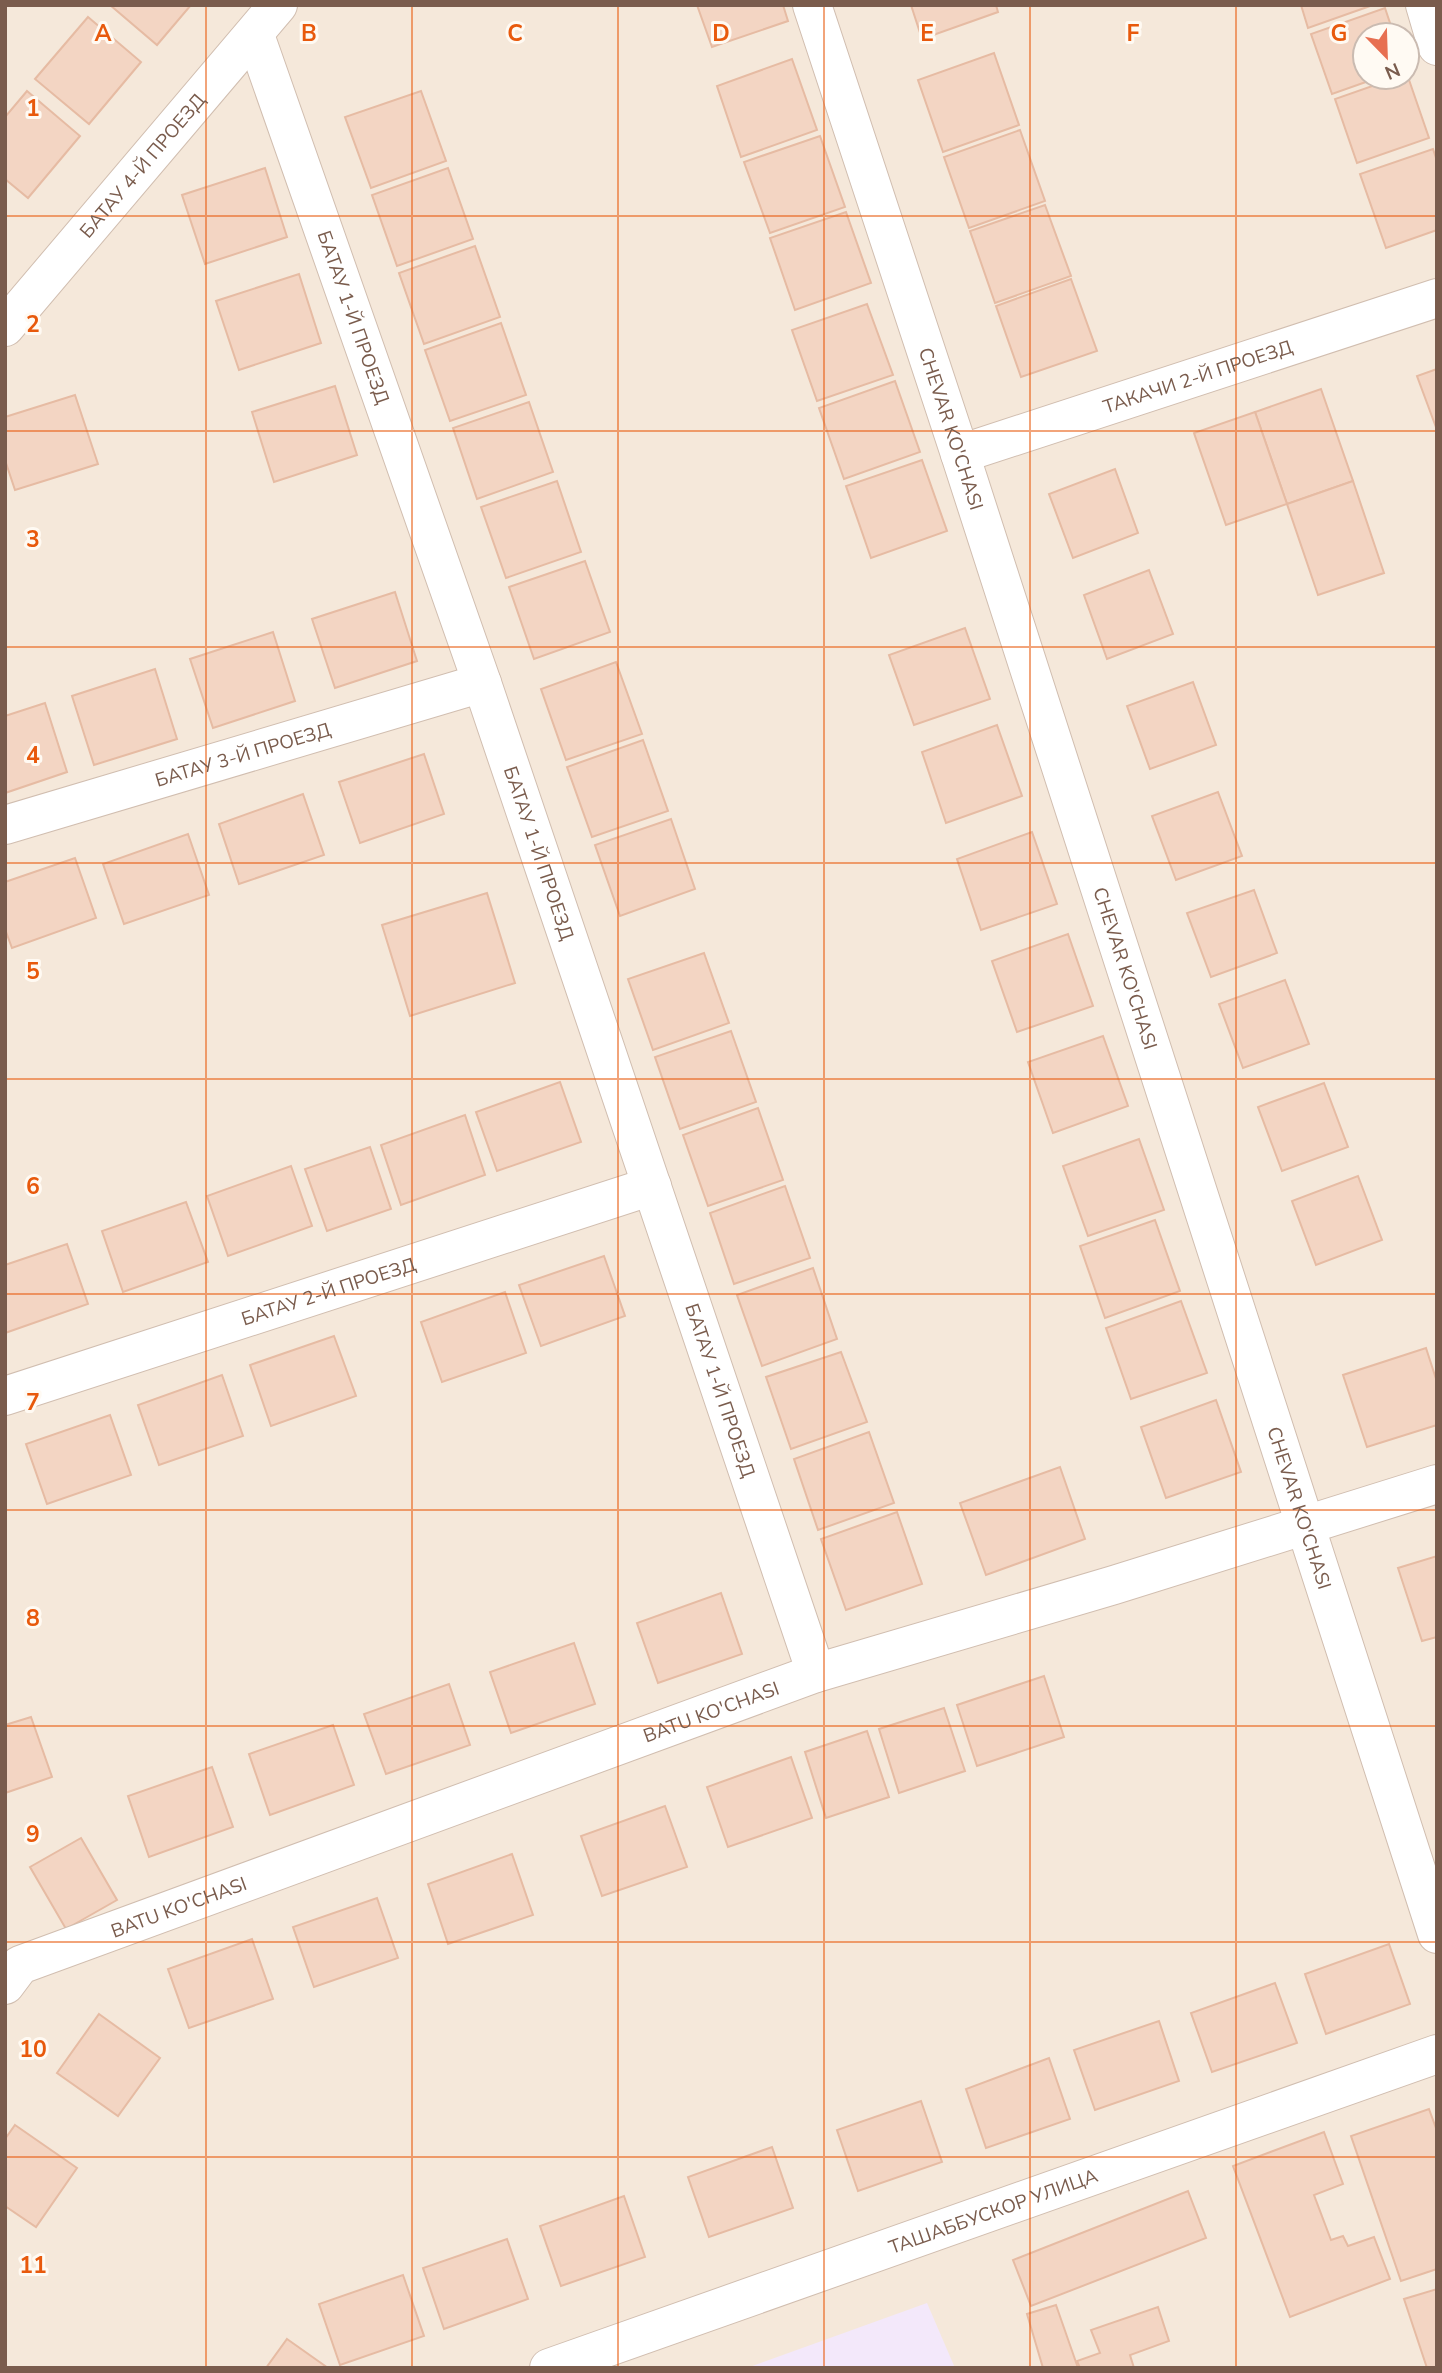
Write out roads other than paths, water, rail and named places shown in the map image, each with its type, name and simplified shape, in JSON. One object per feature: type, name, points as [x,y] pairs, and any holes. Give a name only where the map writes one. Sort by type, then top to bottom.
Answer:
[{"type":"street","name":"БАТАУ 4-Й ПРОЕЗД","points":[[5,327],[278,5]]},
{"type":"street","name":"CHEVAR KO'CHASI","points":[[812,5],[960,454],[1437,1934]]},
{"type":"street","points":[[1425,5],[1437,46]]},
{"type":"street","name":"БАТАУ 1-Й ПРОЕЗД","points":[[255,35],[482,683],[816,1673]]},
{"type":"street","name":"ТАКАЧИ 2-Й ПРОЕЗД","points":[[960,454],[1437,298]]},
{"type":"street","name":"БАТАУ 3-Й ПРОЕЗД","points":[[5,825],[482,683]]},
{"type":"street","name":"БАТАУ 2-Й ПРОЕЗД","points":[[5,1396],[652,1186]]},
{"type":"street","name":"BATU KO'CHASI","points":[[5,1985],[20,1965],[816,1673],[1114,1585],[1437,1484]]},
{"type":"street","name":"ТАШАББУСКОР УЛИЦА","points":[[549,2368],[1437,2054]]}]
